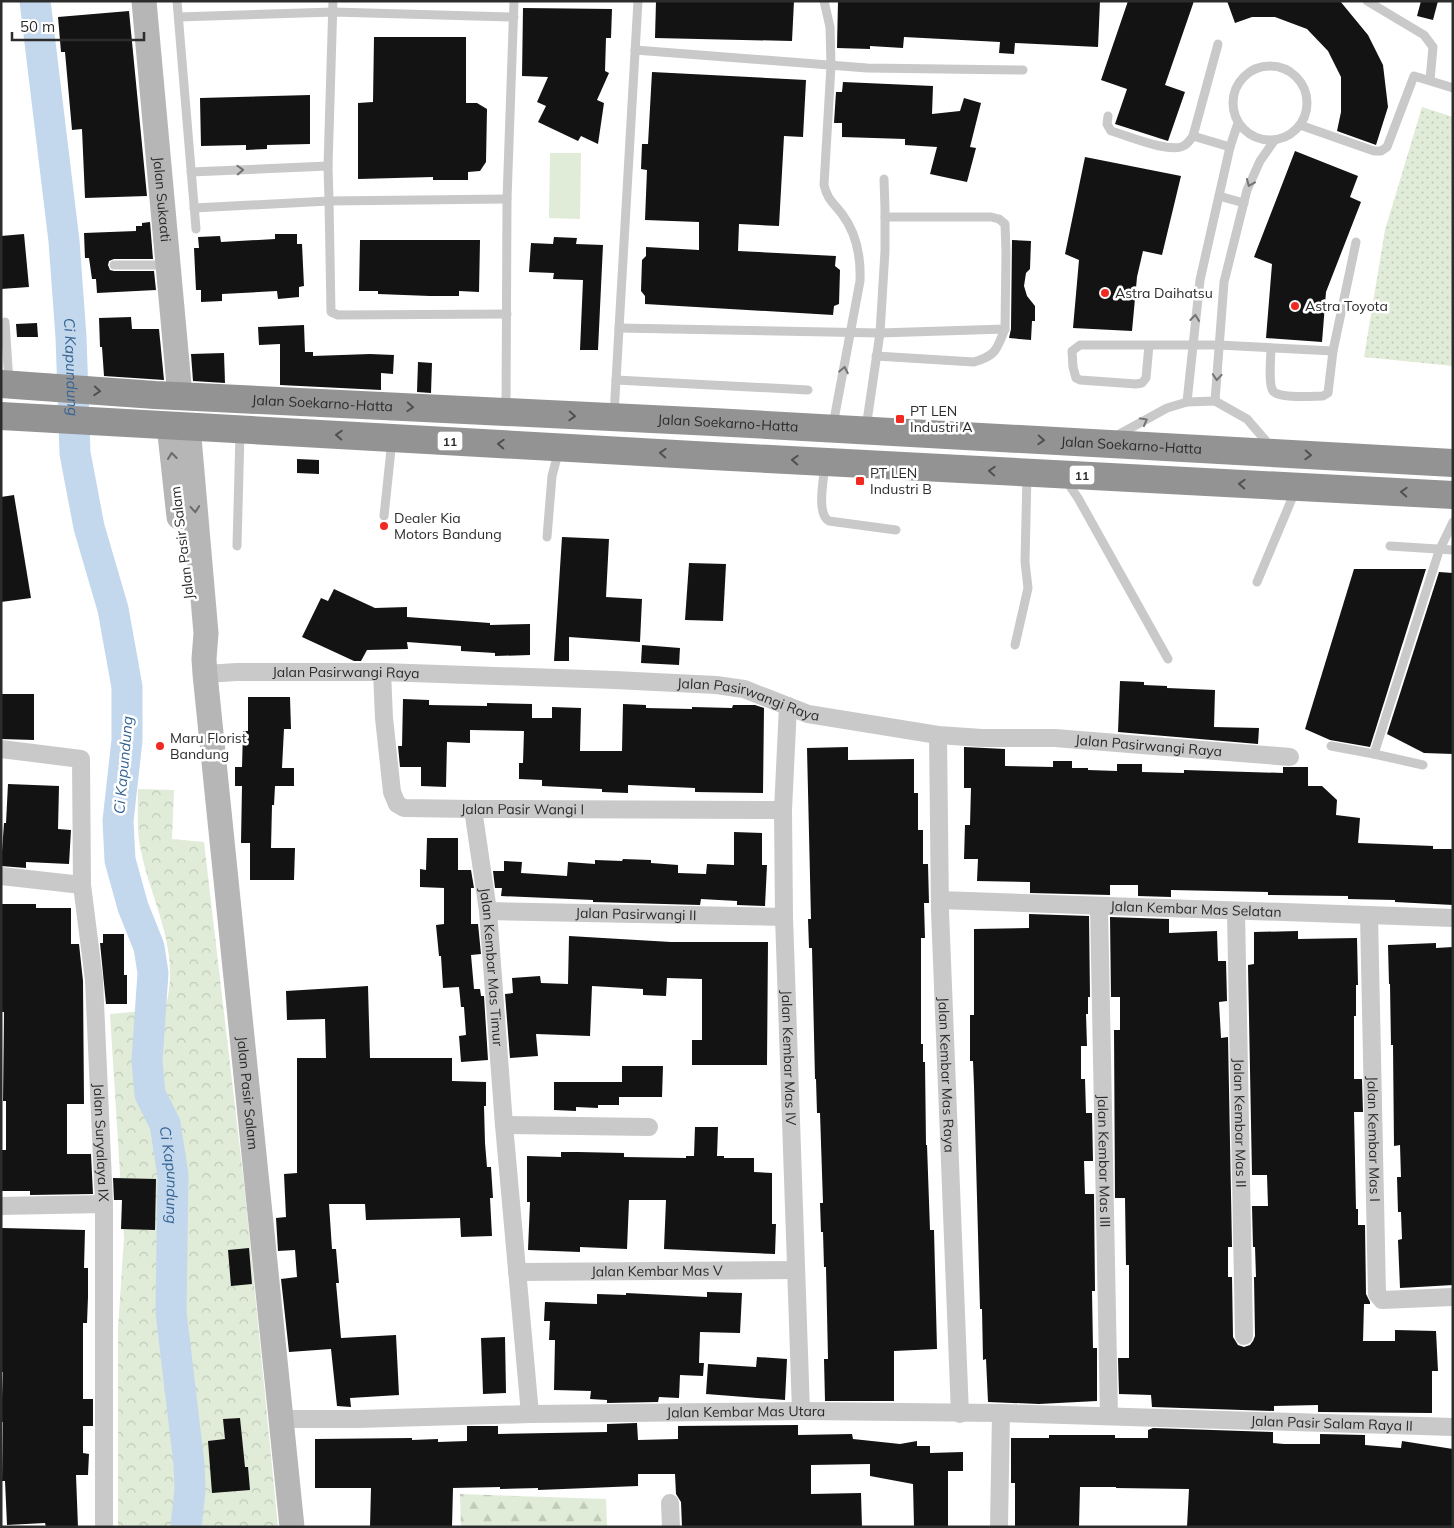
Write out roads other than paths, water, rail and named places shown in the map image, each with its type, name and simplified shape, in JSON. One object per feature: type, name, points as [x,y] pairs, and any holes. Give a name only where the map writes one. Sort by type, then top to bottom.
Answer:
[{"type":"highway","name":"Jalan Soekarno-Hatta","points":[[14,385],[168,395],[713,422],[1453,463]]},
{"type":"highway","name":"11","points":[[1,416],[1453,495]]},
{"type":"highway","points":[[712,456],[713,422]]},
{"type":"street","name":"Jalan Sukaati","points":[[144,1],[168,264],[168,395]]},
{"type":"street","name":"Jalan Pasir Salam","points":[[178,426],[193,634],[204,666],[292,1527]]},
{"type":"street","name":"Jalan Pasirwangi Raya","points":[[204,666],[237,672],[382,672],[615,680],[716,686],[744,689],[808,714],[938,735],[982,738],[1055,738],[1290,756]]},
{"type":"street","name":"Jalan Pasir Wangi I","points":[[382,672],[384,718],[392,792],[397,804],[404,808],[783,810]]},
{"type":"street","name":"Jalan Kembar Mas IV","points":[[788,706],[783,810],[784,917],[801,1411]]},
{"type":"street","name":"Jalan Kembar Mas Raya","points":[[938,735],[940,900],[960,1414]]},
{"type":"street","name":"Jalan Suryalaya IX","points":[[1,749],[80,759],[82,885],[94,980],[104,1204],[104,1527]]},
{"type":"street","name":"Jalan Kembar Mas Timur","points":[[473,809],[488,911],[504,1125],[530,1414]]},
{"type":"street","points":[[1,876],[82,885]]},
{"type":"street","name":"Jalan Kembar Mas Selatan","points":[[940,900],[1453,918]]},
{"type":"street","name":"Jalan Kembar Mas III","points":[[1099,906],[1110,1416]]},
{"type":"street","name":"Jalan Pasirwangi II","points":[[488,911],[784,917]]},
{"type":"street","name":"Jalan Kembar Mas II","points":[[1236,911],[1244,1336]]},
{"type":"street","name":"Jalan Kembar Mas I","points":[[1369,915],[1377,1294],[1382,1300],[1447,1297]]},
{"type":"street","points":[[504,1125],[649,1127]]},
{"type":"street","points":[[1,1206],[104,1204]]},
{"type":"street","name":"Jalan Kembar Mas V","points":[[517,1272],[796,1270]]},
{"type":"street","name":"Jalan Kembar Mas Utara","points":[[280,1419],[801,1411],[1000,1413],[1212,1419]]},
{"type":"street","points":[[999,1527],[1000,1413]]},
{"type":"street","name":"Jalan Pasir Salam Raya II","points":[[1212,1419],[1453,1427]]},
{"type":"street","points":[[670,1503],[671,1527]]},
{"type":"lane","points":[[177,1],[196,229]]},
{"type":"lane","points":[[333,1],[328,166],[331,312],[338,315],[506,314]]},
{"type":"lane","points":[[506,412],[508,199],[514,1]]},
{"type":"lane","points":[[614,418],[638,1]]},
{"type":"lane","points":[[824,1],[830,27],[831,66],[824,185],[832,205],[842,214],[858,247],[860,263],[860,281],[832,429]]},
{"type":"lane","points":[[1367,1],[1424,35],[1433,46],[1430,80]]},
{"type":"lane","points":[[179,17],[333,12],[514,17]]},
{"type":"lane","points":[[1108,116],[1108,124],[1111,130],[1161,146],[1181,147],[1186,145],[1193,136],[1218,44]]},
{"type":"lane","points":[[635,50],[867,68],[1023,70]]},
{"type":"lane","points":[[1273,66],[1290,72],[1302,84],[1307,95],[1308,108],[1304,120],[1297,130],[1286,138],[1274,141],[1260,140],[1247,134],[1238,123],[1232,100],[1235,89],[1241,79],[1250,71],[1261,67],[1273,66]]},
{"type":"lane","points":[[1300,125],[1374,152],[1381,151],[1387,148],[1414,76],[1453,88]]},
{"type":"lane","points":[[1187,402],[1200,280],[1230,147],[1238,123]]},
{"type":"lane","points":[[1193,136],[1230,147]]},
{"type":"lane","points":[[1215,401],[1224,282],[1247,190],[1260,160],[1274,141]]},
{"type":"lane","points":[[192,172],[328,166]]},
{"type":"lane","points":[[866,431],[880,333],[885,217],[884,180]]},
{"type":"lane","points":[[1219,196],[1244,203]]},
{"type":"lane","points":[[194,208],[329,201],[508,199]]},
{"type":"lane","points":[[876,356],[974,362],[988,358],[995,352],[1005,329],[1005,224],[999,219],[991,217],[885,217]]},
{"type":"lane","points":[[1271,348],[1271,385],[1274,391],[1280,395],[1323,396],[1328,392],[1333,351],[1356,242]]},
{"type":"lane","points":[[114,265],[168,264]]},
{"type":"lane","points":[[5,322],[14,385]]},
{"type":"lane","points":[[619,328],[850,333],[1005,329]]},
{"type":"lane","points":[[1149,345],[1146,378],[1142,383],[1127,384],[1080,380],[1076,378],[1072,351],[1080,345],[1149,345],[1219,345],[1333,351]]},
{"type":"lane","points":[[616,380],[808,390]]},
{"type":"lane","points":[[1100,444],[1167,408],[1187,402],[1215,401],[1247,419],[1277,454]]},
{"type":"lane","points":[[237,546],[241,429]]},
{"type":"lane","points":[[384,516],[392,438]]},
{"type":"lane","points":[[547,537],[552,476],[560,447]]},
{"type":"lane","points":[[825,462],[822,494],[822,514],[825,519],[896,530]]},
{"type":"lane","points":[[1015,645],[1028,588],[1025,562],[1027,472]]},
{"type":"lane","points":[[1062,474],[1078,498],[1168,659]]},
{"type":"lane","points":[[1258,582],[1297,487]]},
{"type":"lane","points":[[1374,754],[1439,551],[1453,522]]},
{"type":"lane","points":[[1390,546],[1439,551],[1453,550]]},
{"type":"lane","points":[[1330,746],[1423,765]]},
{"type":"waterway","name":"Ci Kapundung","points":[[35,1],[64,241],[71,337],[75,453],[89,527],[113,609],[127,687],[127,740],[118,821],[120,860],[133,907],[149,947],[153,973],[147,1061],[150,1094],[165,1124],[173,1175],[171,1312],[189,1464],[190,1490],[186,1527]]},
{"type":"place","name":"Astra Daihatsu","points":[[1105,293]]},
{"type":"place","name":"Astra Toyota","points":[[1295,306]]},
{"type":"place","name":"PT LEN Industri A","points":[[900,419]]},
{"type":"place","name":"PT LEN Industri B","points":[[860,481]]},
{"type":"place","name":"Dealer Kia Motors Bandung","points":[[384,526]]},
{"type":"place","name":"Maru Florist Bandung","points":[[160,746]]}]
